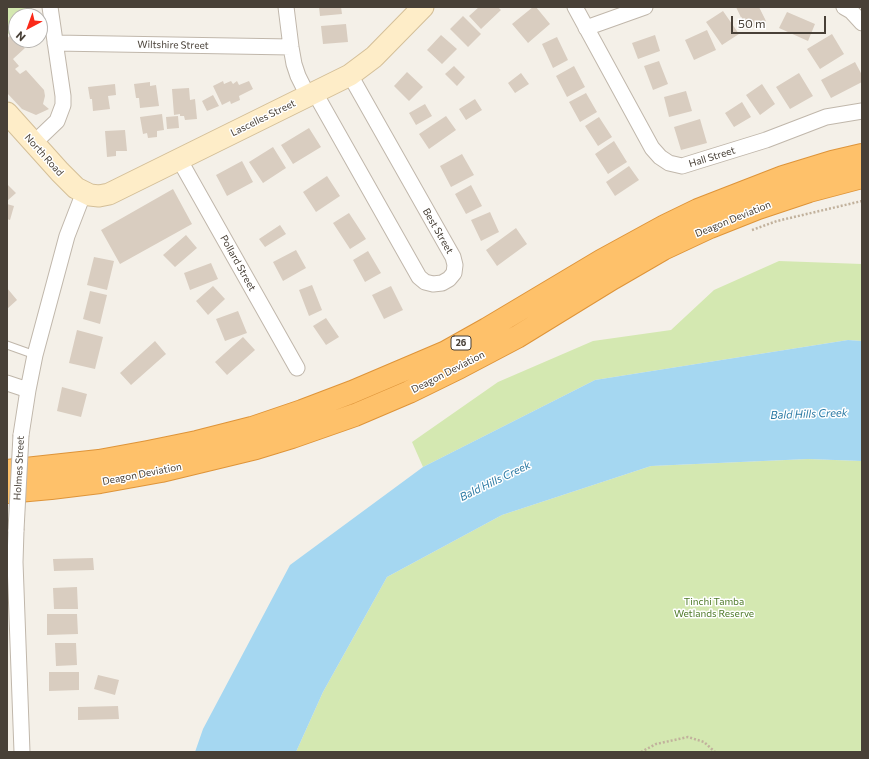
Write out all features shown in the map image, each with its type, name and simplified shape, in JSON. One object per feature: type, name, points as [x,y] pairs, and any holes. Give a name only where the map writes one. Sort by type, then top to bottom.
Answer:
[{"type":"highway","name":"Deagon Deviation","points":[[7,471],[99,461],[148,452],[197,442],[252,428],[302,411],[446,352],[601,260],[698,210],[783,177],[832,162],[862,155]]},
{"type":"highway","name":"Deagon Deviation","points":[[7,492],[100,482],[161,471],[256,448],[355,415],[409,392],[517,337],[663,249],[710,227],[758,208],[802,193],[862,177]]},
{"type":"street","points":[[34,143],[57,120],[63,106],[63,96],[50,7]]},
{"type":"street","points":[[286,7],[290,46],[298,76],[311,94]]},
{"type":"street","name":"Lascelles Street","points":[[84,192],[99,196],[109,194],[350,75],[374,57],[423,7]]},
{"type":"street","name":"Hall Street","points":[[574,7],[652,148],[670,163],[682,166],[766,140],[826,117],[862,111]]},
{"type":"street","points":[[586,28],[645,7]]},
{"type":"street","points":[[844,7],[851,11],[862,23]]},
{"type":"street","name":"Wiltshire Street","points":[[55,44],[290,46]]},
{"type":"street","name":"Best Street","points":[[311,94],[419,277],[425,282],[433,284],[442,283],[449,279],[454,273],[455,265],[453,257],[350,75]]},
{"type":"street","name":"North Road","points":[[7,113],[69,182],[84,192]]},
{"type":"street","name":"Pollard Street","points":[[179,159],[297,368]]},
{"type":"street","name":"Holmes Street","points":[[22,752],[15,562],[21,435],[35,354],[67,236],[84,192]]},
{"type":"street","points":[[7,383],[28,390]]},
{"type":"lane","points":[[7,345],[35,354]]},
{"type":"path","points":[[641,752],[656,744],[688,737],[704,742],[715,752]]},
{"type":"green space","points":[[7,7],[32,7],[8,8],[7,35]]},
{"type":"green space","points":[[779,261],[862,264],[862,341],[848,340],[595,380],[423,467],[412,442],[498,382],[593,341],[671,330],[714,290]]},
{"type":"green space","name":"Tinchi Tamba Wetlands Reserve","points":[[808,459],[862,461],[862,752],[296,752],[323,692],[387,577],[502,515],[651,466]]},
{"type":"water","name":"Bald Hills Creek","points":[[848,340],[862,341],[862,461],[808,459],[651,466],[502,515],[387,577],[323,692],[296,752],[195,752],[203,729],[290,565],[423,467],[595,380]]},
{"type":"building","points":[[319,7],[341,7],[342,14],[320,16]]},
{"type":"building","points":[[479,7],[498,7],[501,10],[481,29],[469,16]]},
{"type":"building","points":[[533,7],[536,7],[550,24],[528,43],[512,24]]},
{"type":"building","points":[[736,7],[759,7],[766,21],[747,30]]},
{"type":"building","points":[[723,11],[739,34],[722,45],[706,22]]},
{"type":"building","points":[[787,12],[815,24],[808,41],[779,28]]},
{"type":"building","points":[[463,16],[481,34],[468,47],[450,29]]},
{"type":"building","points":[[346,24],[348,42],[323,44],[321,26]]},
{"type":"building","points":[[707,30],[716,50],[694,60],[685,40]]},
{"type":"building","points":[[832,34],[844,54],[820,69],[807,49]]},
{"type":"building","points":[[441,35],[457,49],[442,64],[427,50]]},
{"type":"building","points":[[655,35],[660,51],[638,59],[632,43]]},
{"type":"building","points":[[557,37],[568,60],[553,68],[542,44]]},
{"type":"building","points":[[8,38],[8,48],[25,48],[13,59],[19,66],[15,69],[20,74],[26,70],[44,90],[45,96],[43,104],[49,109],[36,115],[22,109],[7,93]]},
{"type":"building","points":[[659,61],[668,84],[653,90],[644,66]]},
{"type":"building","points":[[855,62],[862,75],[862,82],[831,98],[821,80]]},
{"type":"building","points":[[454,66],[465,77],[457,86],[445,74]]},
{"type":"building","points":[[574,66],[585,87],[567,97],[556,76]]},
{"type":"building","points":[[407,72],[423,87],[409,101],[394,86]]},
{"type":"building","points":[[521,73],[529,84],[515,93],[508,83]]},
{"type":"building","points":[[799,73],[813,96],[790,109],[776,87]]},
{"type":"building","points":[[223,81],[224,84],[231,81],[233,84],[237,81],[239,85],[249,81],[253,89],[239,96],[240,100],[231,104],[230,101],[222,105],[213,86]]},
{"type":"building","points":[[150,82],[150,86],[156,85],[159,106],[140,108],[139,98],[136,98],[134,84]]},
{"type":"building","points":[[115,84],[116,95],[108,96],[110,109],[93,111],[92,99],[90,99],[88,87]]},
{"type":"building","points":[[762,84],[775,104],[760,115],[746,95]]},
{"type":"building","points":[[189,88],[190,100],[195,99],[197,119],[185,120],[184,116],[180,116],[180,114],[174,115],[172,89]]},
{"type":"building","points":[[686,91],[692,111],[669,117],[664,97]]},
{"type":"building","points":[[586,93],[597,112],[580,122],[569,102]]},
{"type":"building","points":[[213,95],[219,106],[207,111],[202,101]]},
{"type":"building","points":[[475,99],[482,110],[466,120],[459,109]]},
{"type":"building","points":[[742,102],[751,117],[734,127],[725,113]]},
{"type":"building","points":[[425,104],[432,116],[416,125],[409,113]]},
{"type":"building","points":[[162,114],[164,130],[157,131],[157,137],[148,138],[147,133],[143,134],[140,117]]},
{"type":"building","points":[[178,116],[179,128],[167,129],[166,117]]},
{"type":"building","points":[[446,116],[456,130],[429,149],[419,134]]},
{"type":"building","points":[[599,117],[612,137],[598,146],[585,126]]},
{"type":"building","points":[[700,119],[707,143],[681,150],[674,127]]},
{"type":"building","points":[[309,128],[321,147],[293,164],[281,145]]},
{"type":"building","points":[[125,130],[127,151],[116,151],[116,156],[107,157],[105,131]]},
{"type":"building","points":[[614,141],[627,162],[608,174],[595,154]]},
{"type":"building","points":[[273,147],[286,168],[263,183],[249,162]]},
{"type":"building","points":[[462,154],[474,175],[451,187],[440,166]]},
{"type":"building","points":[[242,161],[253,182],[227,196],[216,175]]},
{"type":"building","points":[[629,166],[639,180],[615,196],[606,182]]},
{"type":"building","points":[[327,176],[340,196],[316,212],[303,192]]},
{"type":"building","points":[[7,184],[16,193],[7,201]]},
{"type":"building","points":[[471,185],[482,206],[466,214],[455,194]]},
{"type":"building","points":[[173,189],[192,224],[120,264],[101,230]]},
{"type":"building","points":[[7,204],[14,206],[10,220],[7,219]]},
{"type":"building","points":[[490,212],[499,232],[481,241],[471,220]]},
{"type":"building","points":[[349,213],[366,239],[350,249],[333,223]]},
{"type":"building","points":[[280,225],[286,234],[265,247],[259,239]]},
{"type":"building","points":[[516,228],[527,244],[497,266],[486,250]]},
{"type":"building","points":[[186,235],[197,248],[175,267],[163,255]]},
{"type":"building","points":[[296,250],[306,268],[283,281],[273,262]]},
{"type":"building","points":[[368,251],[381,273],[365,282],[353,260]]},
{"type":"building","points":[[94,257],[114,261],[107,290],[87,285]]},
{"type":"building","points":[[211,263],[218,279],[190,290],[184,273]]},
{"type":"building","points":[[312,285],[322,310],[309,316],[299,290]]},
{"type":"building","points":[[213,286],[225,299],[208,315],[196,301]]},
{"type":"building","points":[[391,286],[403,310],[384,319],[372,295]]},
{"type":"building","points":[[7,288],[17,300],[7,309]]},
{"type":"building","points":[[90,291],[107,295],[100,324],[83,319]]},
{"type":"building","points":[[238,311],[247,333],[225,341],[216,319]]},
{"type":"building","points":[[326,318],[339,337],[326,345],[313,326]]},
{"type":"building","points":[[77,330],[103,337],[95,369],[69,363]]},
{"type":"building","points":[[243,337],[255,350],[227,375],[215,362]]},
{"type":"building","points":[[155,341],[166,354],[131,385],[120,373]]},
{"type":"building","points":[[62,387],[87,394],[81,417],[57,411]]},
{"type":"building","points":[[93,558],[94,570],[54,571],[53,559]]},
{"type":"building","points":[[77,587],[78,609],[54,609],[53,588]]},
{"type":"building","points":[[47,614],[77,614],[78,634],[47,635]]},
{"type":"building","points":[[55,643],[76,643],[77,665],[56,666]]},
{"type":"building","points":[[49,672],[79,672],[79,690],[49,691]]},
{"type":"building","points":[[98,675],[119,680],[115,695],[94,689]]},
{"type":"building","points":[[118,706],[119,719],[78,720],[78,707]]}]
